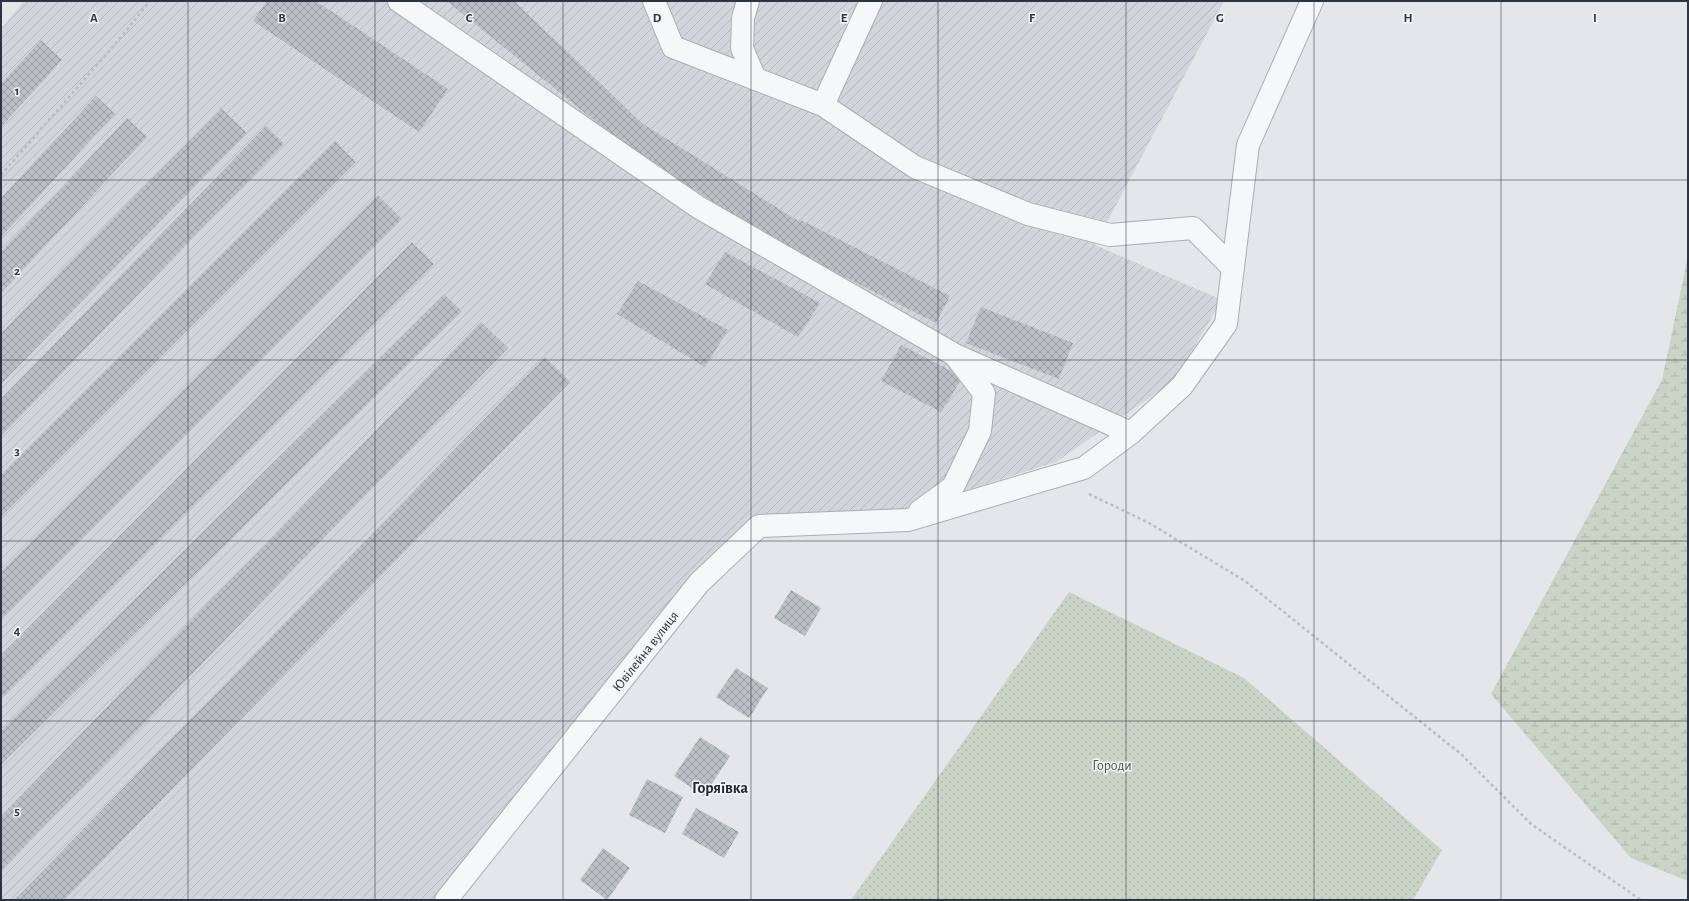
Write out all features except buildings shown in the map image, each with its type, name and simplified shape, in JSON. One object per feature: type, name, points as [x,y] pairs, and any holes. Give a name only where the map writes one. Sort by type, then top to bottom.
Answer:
[{"type":"street","points":[[399,1],[698,207],[955,355],[1131,433]]},
{"type":"street","points":[[654,1],[673,47],[823,105],[915,167],[1028,214],[1110,235],[1193,228],[1232,268]]},
{"type":"street","points":[[748,1],[743,18],[742,48],[755,79]]},
{"type":"street","points":[[823,105],[871,1]]},
{"type":"street","name":"Ювілейна вулиця","points":[[446,900],[699,583],[759,526],[908,520],[1084,468],[1131,433],[1182,386],[1226,324],[1248,145],[1312,1]]},
{"type":"street","points":[[908,520],[953,487],[980,431],[984,393],[955,355]]},
{"type":"path","points":[[1,175],[117,42],[150,1]]},
{"type":"path","points":[[1055,477],[1149,523],[1245,581],[1461,754],[1531,824],[1641,900]]},
{"type":"shaded area","points":[[24,1],[1224,1],[1095,245],[1222,300],[1174,381],[1056,462],[903,510],[751,519],[435,900],[1,900],[1,29]]},
{"type":"green space","points":[[1688,256],[1688,881],[1631,858],[1491,694],[1662,380]]},
{"type":"green space","name":"Городи","points":[[1069,592],[1244,678],[1442,850],[1413,900],[851,900]]},
{"type":"district","name":"Горяївка","points":[[720,787]]}]
